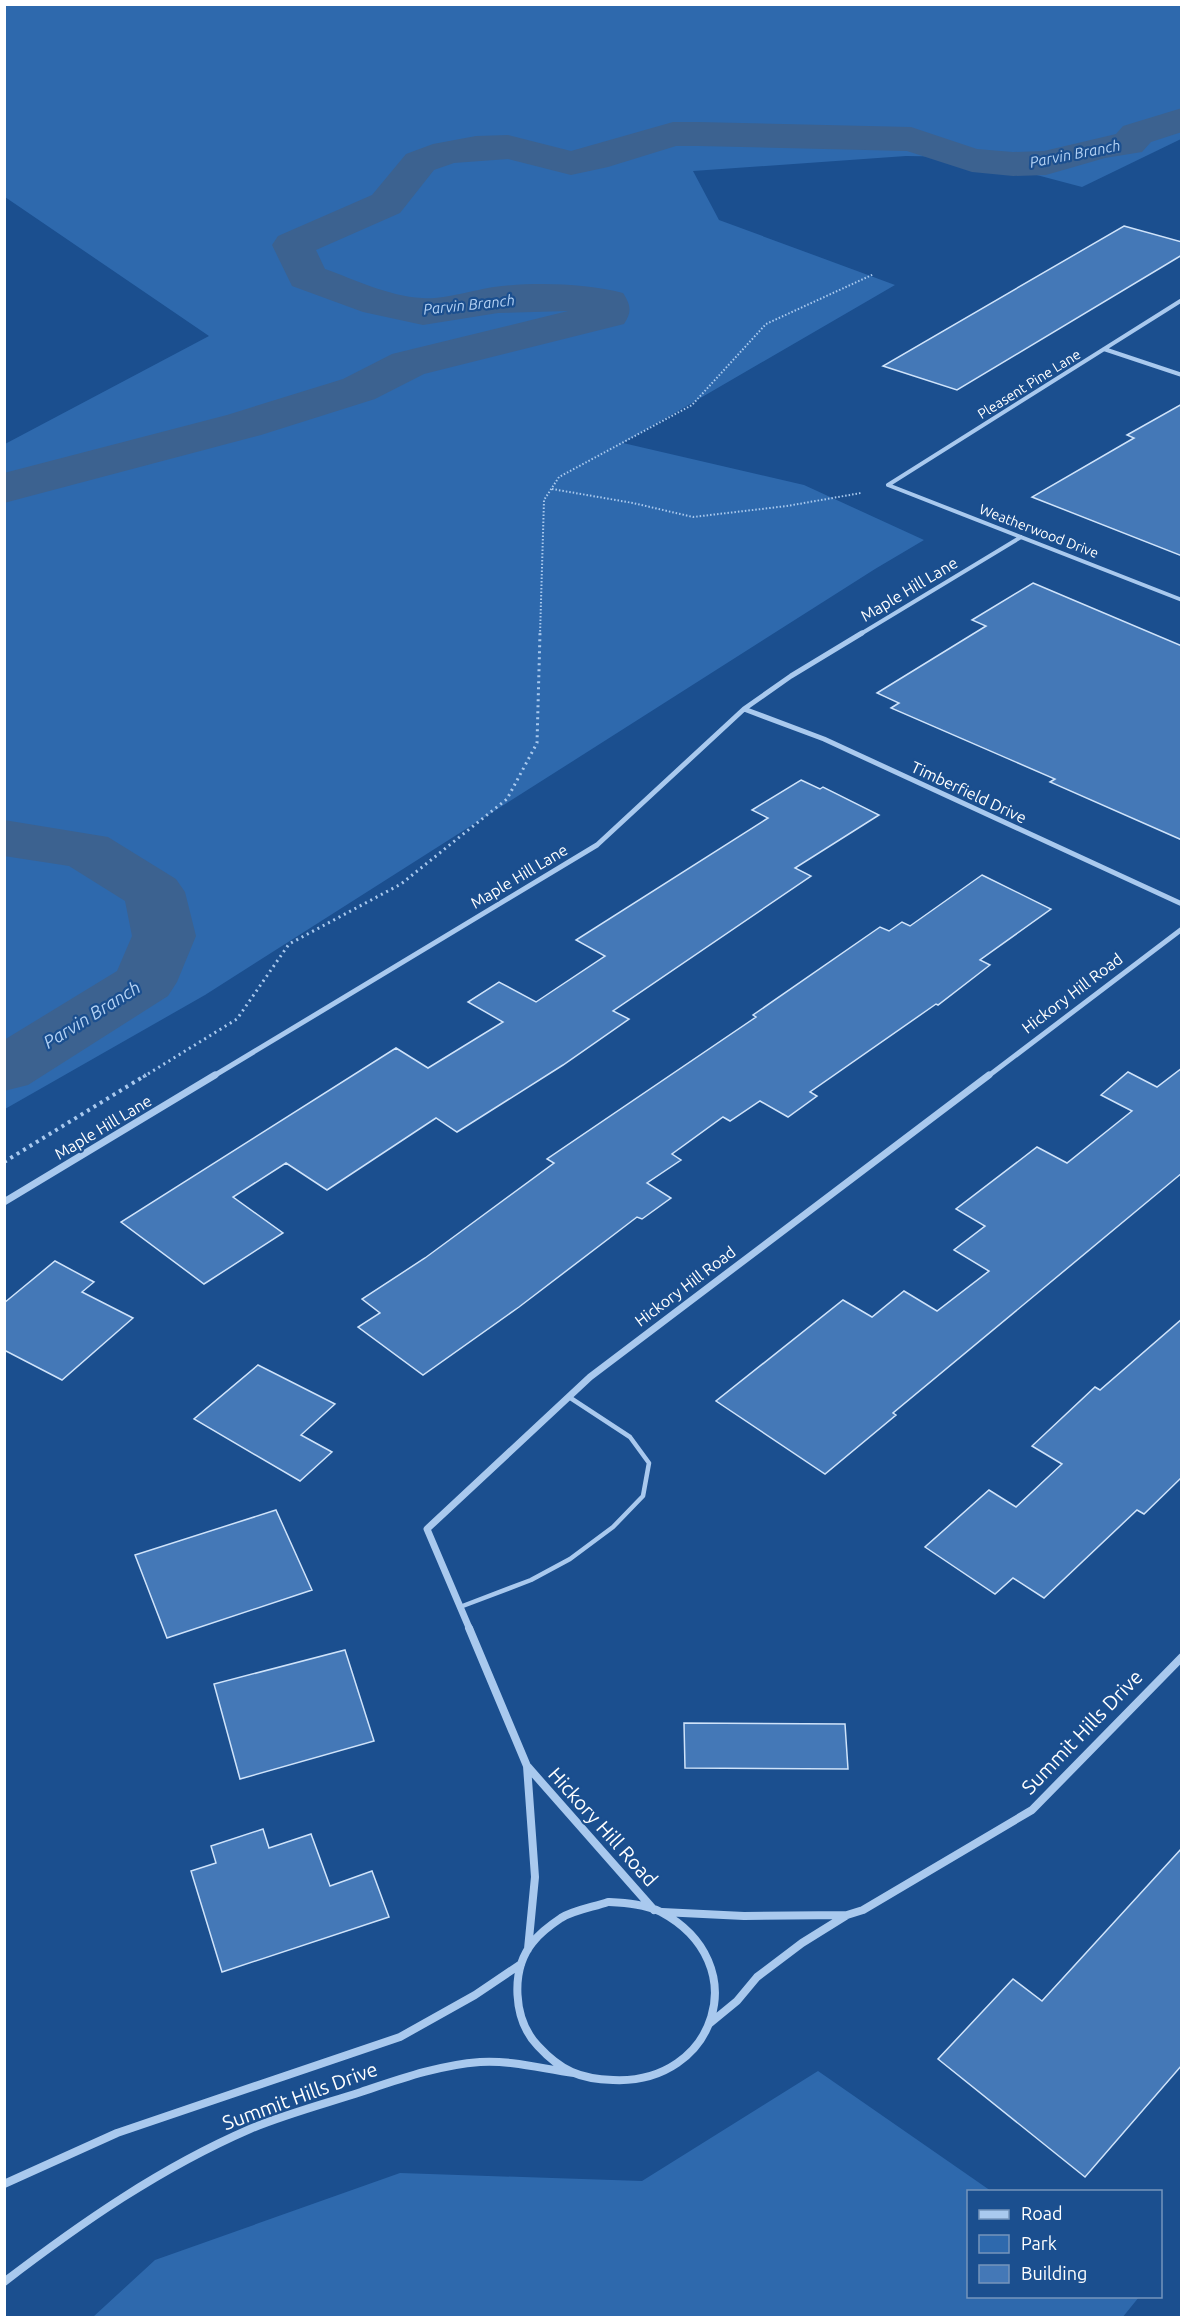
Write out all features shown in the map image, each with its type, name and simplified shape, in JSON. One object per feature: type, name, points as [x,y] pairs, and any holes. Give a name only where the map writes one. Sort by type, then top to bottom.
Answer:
[{"type":"street","name":"Pleasent Pine Lane","points":[[888,485],[1182,300]]},
{"type":"street","points":[[1104,349],[1182,375]]},
{"type":"street","name":"Weatherwood Drive","points":[[888,485],[1182,600]]},
{"type":"street","name":"Maple Hill Lane","points":[[4,1202],[597,845],[744,709],[791,676],[1021,537]]},
{"type":"street","name":"Timberfield Drive","points":[[744,709],[824,740],[1182,904]]},
{"type":"street","name":"Hickory Hill Road","points":[[528,1949],[535,1876],[527,1766],[427,1529],[590,1377],[1182,929]]},
{"type":"street","name":"Summit Hills Drive","points":[[709,2024],[737,2001],[757,1977],[802,1943],[847,1915],[863,1910],[1032,1810],[1182,1657]]},
{"type":"street","name":"Hickory Hill Road","points":[[527,1766],[658,1911]]},
{"type":"street","points":[[608,1902],[628,1903],[658,1911],[674,1919],[693,1936],[710,1962],[717,1994],[709,2024],[700,2042],[687,2057],[670,2069],[651,2077],[630,2081],[601,2081],[562,2067],[540,2051],[525,2030],[518,2012],[516,1994],[521,1963],[528,1949],[546,1927],[581,1908],[608,1902]]},
{"type":"street","name":"Summit Hills Drive","points":[[658,1911],[744,1916],[847,1915]]},
{"type":"street","name":"Summit Hills Drive","points":[[4,2184],[117,2133],[400,2037],[475,1995],[521,1963]]},
{"type":"street","name":"Summit Hills Drive","points":[[4,2282],[54,2242],[129,2194],[251,2128],[414,2074],[449,2066],[497,2062],[574,2073]]},
{"type":"lane","points":[[460,1607],[531,1580],[570,1559],[613,1527],[643,1496],[649,1463],[630,1437],[569,1397]]},
{"type":"path","points":[[4,1162],[237,1019],[289,944],[401,884],[507,799],[537,743],[544,500],[559,477],[692,405],[766,324],[874,274]]},
{"type":"path","points":[[552,489],[693,517],[787,506],[861,493]]},
{"type":"green space","points":[[4,5],[1181,5],[1181,139],[1082,187],[969,157],[906,156],[693,171],[719,220],[895,285],[623,443],[804,485],[924,540],[205,995],[5,1109],[5,444],[209,336],[5,197]]},
{"type":"green space","points":[[818,2071],[990,2190],[967,2190],[967,2298],[1138,2298],[1122,2318],[93,2317],[155,2260],[400,2173],[642,2181]]},
{"type":"building","points":[[1124,226],[1182,242],[1182,255],[957,390],[883,366]]},
{"type":"building","points":[[1182,404],[1182,556],[1032,497],[1134,438],[1127,435]]},
{"type":"building","points":[[1033,583],[1182,646],[1182,840],[1050,782],[1055,779],[891,708],[899,703],[877,693],[986,626],[972,620]]},
{"type":"building","points":[[801,780],[820,789],[823,787],[879,815],[795,868],[811,876],[613,1011],[629,1019],[563,1065],[457,1132],[436,1118],[327,1190],[286,1163],[233,1197],[283,1233],[204,1284],[121,1222],[396,1048],[428,1068],[503,1022],[468,1002],[499,982],[536,1002],[605,956],[576,940],[768,818],[752,810]]},
{"type":"building","points":[[982,875],[1051,909],[980,960],[990,965],[938,1005],[936,1004],[810,1092],[817,1096],[788,1117],[760,1101],[730,1121],[723,1117],[672,1154],[681,1160],[647,1183],[671,1198],[642,1219],[637,1217],[519,1307],[423,1375],[358,1327],[380,1313],[362,1299],[425,1258],[554,1163],[547,1159],[756,1017],[753,1015],[880,927],[889,931],[902,922],[910,926]]},
{"type":"building","points":[[1182,1068],[1182,1173],[893,1413],[896,1415],[825,1474],[716,1401],[843,1300],[872,1317],[904,1291],[937,1311],[989,1271],[954,1250],[985,1226],[956,1209],[1037,1147],[1067,1163],[1132,1111],[1101,1095],[1128,1072],[1157,1087]]},
{"type":"building","points":[[55,1261],[94,1282],[82,1292],[133,1318],[62,1380],[4,1350],[4,1303]]},
{"type":"building","points":[[1182,1319],[1182,1477],[1144,1514],[1137,1510],[1044,1598],[1013,1578],[995,1594],[925,1547],[989,1490],[1016,1507],[1062,1464],[1032,1446],[1095,1387],[1100,1390]]},
{"type":"building","points":[[258,1365],[335,1404],[301,1435],[332,1452],[300,1481],[194,1419]]},
{"type":"building","points":[[276,1510],[312,1590],[167,1638],[135,1555]]},
{"type":"building","points":[[345,1650],[374,1741],[240,1779],[214,1684]]},
{"type":"building","points":[[684,1723],[845,1724],[848,1769],[685,1768]]},
{"type":"building","points":[[263,1829],[269,1848],[311,1834],[330,1886],[372,1871],[389,1917],[222,1972],[191,1871],[216,1863],[211,1846]]},
{"type":"building","points":[[1182,1848],[1182,2065],[1085,2177],[938,2059],[1013,1979],[1042,2001]]},
{"type":"waterway","name":"Parvin Branch","points":[[4,488],[244,425],[359,389],[408,364],[608,315],[607,302],[576,298],[498,300],[423,312],[379,303],[307,277],[293,245],[386,204],[420,162],[447,152],[508,147],[571,163],[594,159],[673,134],[698,134],[911,139],[972,160],[1013,164],[1046,163],[1102,147],[1128,144],[1137,134],[1182,119]]},
{"type":"waterway","name":"Parvin Branch","points":[[4,838],[86,850],[154,892],[164,936],[145,982],[4,1070]]}]
